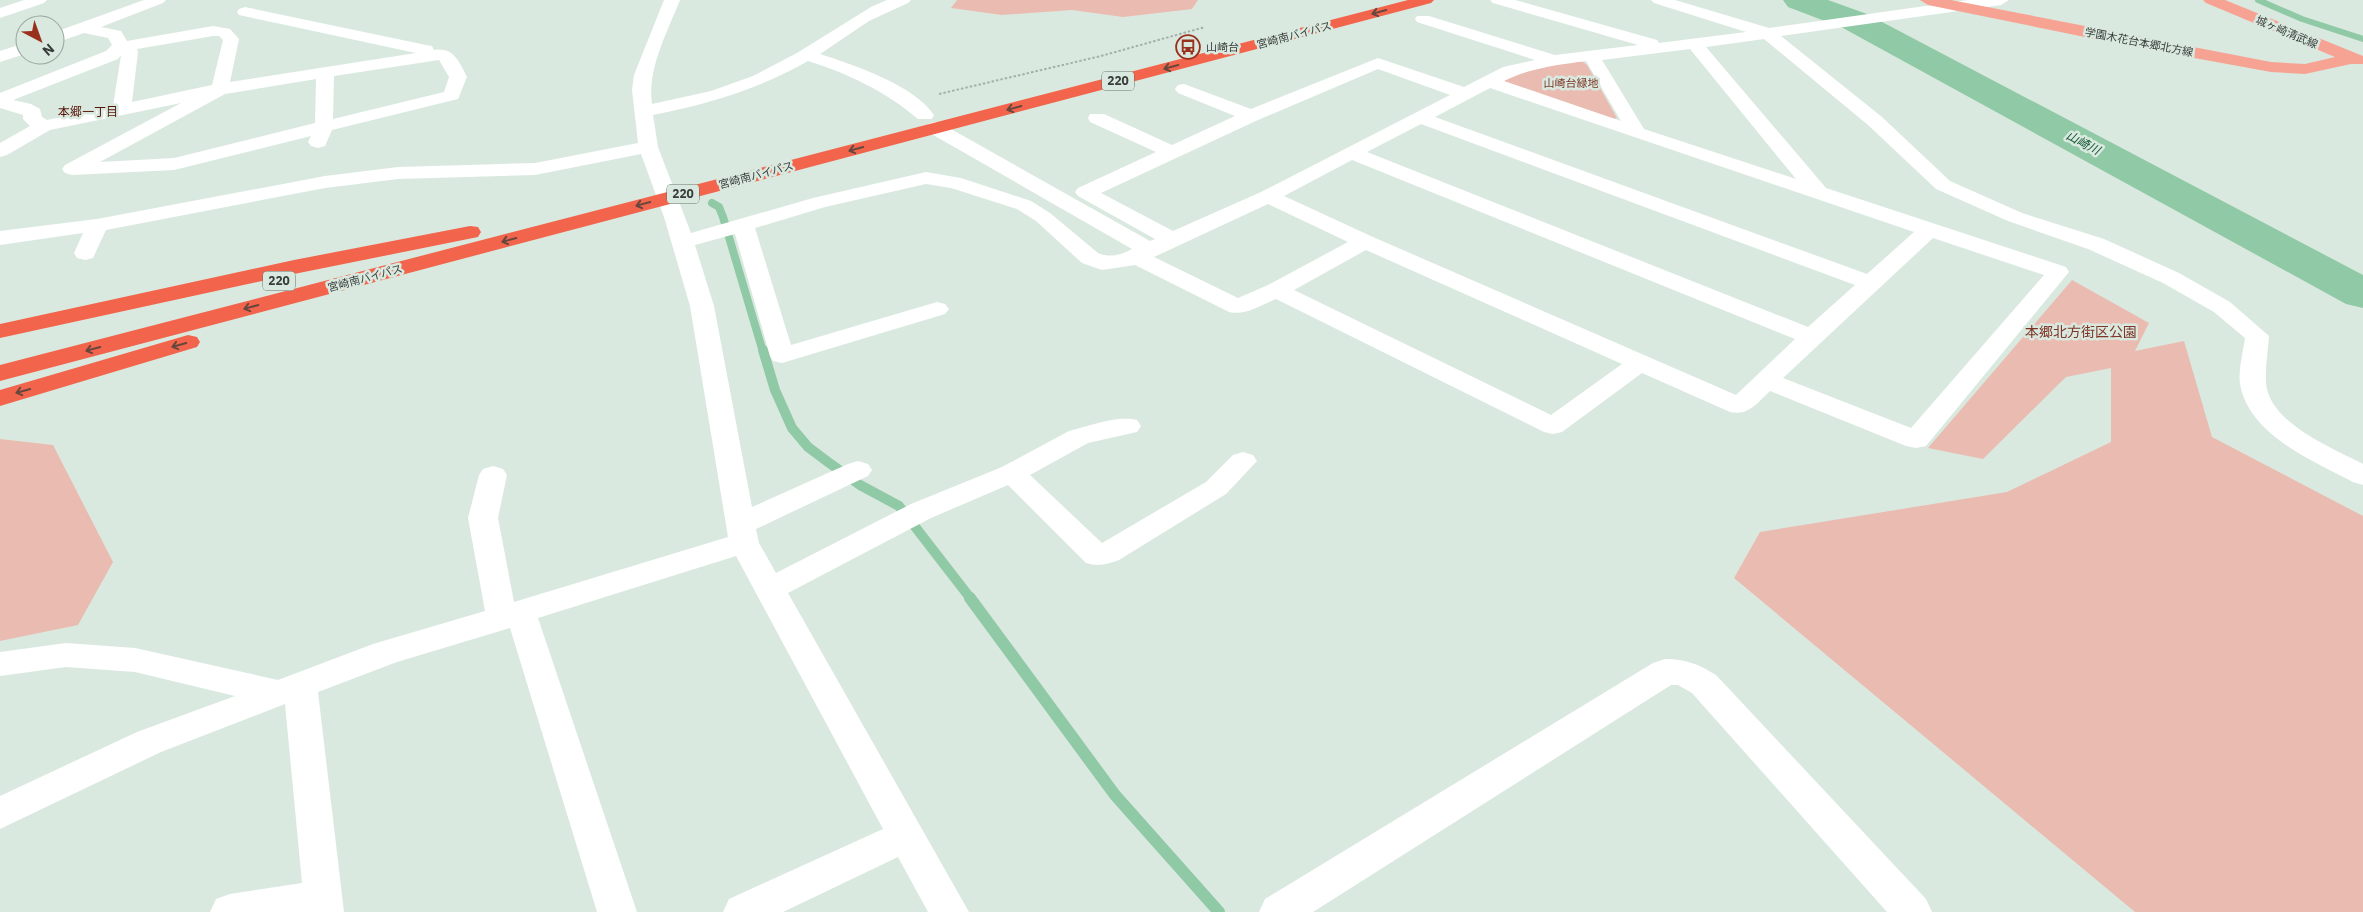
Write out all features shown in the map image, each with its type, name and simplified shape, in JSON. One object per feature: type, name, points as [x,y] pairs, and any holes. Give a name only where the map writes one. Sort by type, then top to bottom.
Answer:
[{"type":"highway","name":"宮崎南バイパス","points":[[930,122],[1371,0]]},
{"type":"highway","name":"宮崎南バイパス","points":[[0,373],[558,218],[930,122],[1426,0]]},
{"type":"highway","name":"宮崎南バイパス","points":[[0,353],[472,241]]},
{"type":"highway","points":[[0,331],[374,249],[472,241]]},
{"type":"highway","points":[[0,398],[326,302],[472,241]]},
{"type":"main road","name":"学園木花台本郷北方線","points":[[1928,0],[2134,42],[2272,67],[2306,69],[2357,60]]},
{"type":"main road","name":"城ヶ崎清武線","points":[[2211,0],[2357,60]]},
{"type":"street","points":[[0,13],[39,0]]},
{"type":"street","points":[[65,34],[158,0]]},
{"type":"street","points":[[672,0],[643,75],[641,90],[648,148],[683,242],[702,306],[743,534],[770,589],[905,836],[949,912]]},
{"type":"street","points":[[644,112],[686,103],[758,80],[806,55],[850,25],[889,4],[903,0]]},
{"type":"street","points":[[1498,0],[1663,47]]},
{"type":"street","points":[[1659,0],[1767,32],[1875,121],[1943,185],[2015,217],[2096,244],[2171,278],[2222,307],[2258,336],[2253,384],[2265,413],[2279,428],[2299,442],[2363,476]]},
{"type":"street","points":[[683,242],[820,202],[926,178],[954,182],[1035,211],[1090,258],[1102,263],[1125,262],[1268,196],[1509,71],[1554,60],[1694,44],[1767,32],[2001,0]]},
{"type":"street","points":[[122,108],[128,49],[213,31],[224,32],[231,38],[220,89],[72,169],[174,164],[452,96],[458,77],[448,58],[442,54],[245,12]]},
{"type":"street","points":[[1423,19],[1554,60]]},
{"type":"street","points":[[0,101],[112,55],[120,46],[115,34],[83,28]]},
{"type":"street","points":[[1694,44],[1817,191]]},
{"type":"street","points":[[0,57],[15,52]]},
{"type":"street","points":[[0,151],[44,126],[122,108],[220,89],[442,54]]},
{"type":"street","points":[[806,55],[851,69],[889,86],[910,102],[930,122],[1144,254],[1237,307],[1276,290],[1365,242]]},
{"type":"street","points":[[1591,55],[1637,133]]},
{"type":"street","points":[[1086,192],[1251,116],[1378,63],[1465,94]]},
{"type":"street","points":[[315,148],[324,127],[325,72]]},
{"type":"street","points":[[1490,82],[1637,133],[2058,272],[1916,440],[1766,380]]},
{"type":"street","points":[[1184,90],[1251,116]]},
{"type":"street","points":[[0,101],[25,108],[33,113],[32,119],[44,126]]},
{"type":"street","points":[[1097,118],[1171,152]]},
{"type":"street","points":[[1420,118],[1870,283]]},
{"type":"street","points":[[987,144],[1086,192],[1173,240]]},
{"type":"street","points":[[0,238],[97,224],[325,182],[361,173],[535,170],[648,148]]},
{"type":"street","points":[[1350,152],[1811,337]]},
{"type":"street","points":[[1268,196],[1365,242],[1739,406],[1811,337],[1930,229]]},
{"type":"street","points":[[85,253],[97,224]]},
{"type":"street","points":[[743,224],[782,356],[937,309]]},
{"type":"street","points":[[1276,290],[1553,426],[1639,363]]},
{"type":"street","points":[[770,589],[910,517],[1012,473],[1079,437],[1128,426]]},
{"type":"street","points":[[1012,473],[1097,556],[1108,553],[1216,488],[1243,461]]},
{"type":"street","points":[[0,813],[149,742],[385,653],[511,616],[743,534],[850,474]]},
{"type":"street","points":[[493,475],[483,518],[511,616],[617,912]]},
{"type":"street","points":[[0,664],[66,655],[135,660],[290,689]]},
{"type":"street","points":[[1279,912],[1665,672],[1684,672],[1704,684],[1912,912]]},
{"type":"street","points":[[230,912],[323,904],[290,689]]},
{"type":"street","points":[[743,912],[905,836]]},
{"type":"path","points":[[910,102],[1102,56],[1205,28]]},
{"type":"green space","points":[[957,0],[1198,0],[1192,9],[1123,17],[1072,10],[1002,15],[951,8]]},
{"type":"green space","name":"山崎台緑地","points":[[1572,60],[1583,62],[1587,65],[1617,118],[1608,120],[1507,85],[1503,78]]},
{"type":"green space","name":"本郷北方街区公園","points":[[2072,280],[2149,323],[2135,351],[2184,341],[2212,437],[2363,516],[2363,912],[2135,912],[1734,578],[1760,532],[2007,492],[2111,442],[2111,368],[2066,377],[1983,459],[1928,448]]},
{"type":"green space","points":[[0,439],[53,445],[113,562],[78,625],[0,641]]},
{"type":"waterway","name":"山崎川","points":[[1799,0],[1855,21],[2363,294]]},
{"type":"waterway","points":[[2258,0],[2302,19],[2363,39]]},
{"type":"waterway","points":[[712,203],[719,207],[723,217],[763,352]]},
{"type":"waterway","points":[[763,350],[775,390],[792,428],[808,447],[828,462],[860,485],[899,506],[971,599]]},
{"type":"waterway","points":[[970,598],[1115,795],[1219,912]]},
{"type":"place","name":"山崎台","points":[[1188,47]]},
{"type":"district","name":"本郷一丁目","points":[[88,112]]}]
